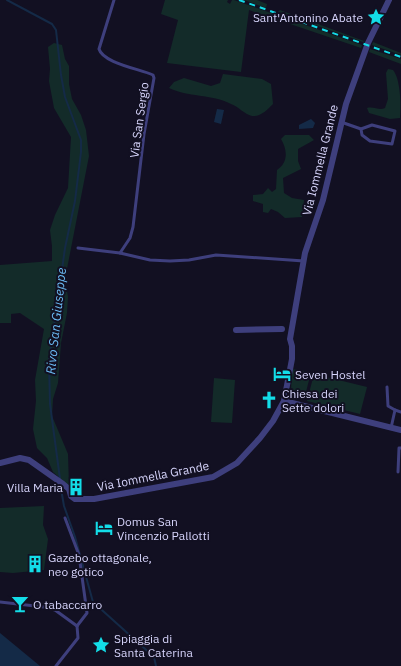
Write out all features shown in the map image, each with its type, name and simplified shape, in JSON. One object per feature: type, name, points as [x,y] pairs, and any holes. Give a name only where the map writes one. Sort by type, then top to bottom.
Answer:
[{"type":"street","name":"Via Iommella Grande","points":[[0,463],[12,459],[24,459],[35,463],[69,489],[71,496],[75,499],[94,499],[212,477],[237,463],[246,454],[273,421],[284,401],[292,358],[292,346],[287,330],[305,253],[323,200],[346,104],[368,43],[389,0]]},
{"type":"street","points":[[236,330],[287,330]]},
{"type":"street","points":[[284,401],[401,430]]},
{"type":"lane","name":"Via San Sergio","points":[[114,0],[99,49],[100,53],[108,59],[153,75],[154,78],[144,134],[133,227],[130,238],[120,253]]},
{"type":"lane","points":[[341,122],[361,129],[372,125],[395,130],[392,144],[370,141],[362,135],[361,129]]},
{"type":"lane","points":[[78,248],[120,253],[150,260],[189,260],[216,255],[304,261]]},
{"type":"lane","points":[[387,387],[388,406],[401,412]]},
{"type":"lane","points":[[391,428],[395,410]]},
{"type":"lane","points":[[398,472],[399,448],[401,448]]},
{"type":"lane","points":[[56,666],[78,638],[77,626],[87,613],[79,555],[65,518]]},
{"type":"lane","points":[[0,602],[44,607],[55,610],[77,626]]},
{"type":"green space","points":[[165,0],[228,0],[227,2],[230,4],[232,0],[234,0],[362,45],[361,48],[249,10],[241,72],[167,63],[178,20],[161,14]]},
{"type":"green space","points":[[244,0],[257,0],[267,4],[266,8]]},
{"type":"green space","points":[[280,10],[364,41],[363,42],[278,12]]},
{"type":"green space","points":[[373,42],[401,53],[401,55],[372,45]]},
{"type":"green space","points":[[54,43],[62,45],[65,59],[69,66],[69,84],[72,99],[81,115],[86,130],[89,156],[65,279],[68,297],[67,313],[61,343],[58,383],[53,399],[52,416],[68,454],[69,486],[53,472],[47,458],[37,448],[33,429],[36,401],[35,380],[44,329],[20,313],[11,314],[11,323],[0,323],[0,265],[52,261],[50,230],[55,215],[68,188],[71,137],[54,108],[49,81],[50,69],[48,47]]},
{"type":"green space","points":[[370,49],[401,59],[401,64],[369,52]]},
{"type":"green space","points":[[388,69],[393,70],[398,80],[400,118],[390,119],[369,113],[367,108],[385,108],[388,99],[386,73]]},
{"type":"green space","points":[[223,74],[262,79],[271,84],[273,104],[261,114],[252,116],[224,101],[184,93],[169,88],[174,82],[184,78],[211,86],[220,83]]},
{"type":"green space","points":[[285,135],[309,135],[314,140],[298,149],[298,161],[301,169],[283,178],[284,193],[292,198],[304,200],[302,217],[285,218],[278,212],[271,209],[268,213],[263,212],[263,204],[253,201],[253,195],[263,194],[268,188],[272,192],[276,189],[277,170],[284,163],[286,155],[285,147],[281,139]]},
{"type":"green space","points":[[292,369],[311,372],[306,392],[293,396],[291,392]]},
{"type":"green space","points":[[314,374],[367,387],[360,414],[307,401]]},
{"type":"green space","points":[[214,378],[235,380],[232,423],[211,422]]},
{"type":"green space","points":[[44,506],[43,525],[48,539],[44,570],[13,573],[0,572],[0,508]]},
{"type":"water","points":[[217,109],[224,110],[221,124],[214,122]]},
{"type":"water","points":[[311,119],[315,123],[313,128],[299,129],[299,125]]},
{"type":"water","points":[[0,633],[40,666],[0,666]]},
{"type":"waterway","name":"Rivo San Giuseppe","points":[[7,0],[52,24],[56,30],[65,97],[81,140],[75,201],[65,248],[49,362],[50,404],[60,479]]},
{"type":"waterway","name":"Rivo San Giuseppe","points":[[60,483],[64,506],[75,537],[93,602],[154,657],[156,666]]},
{"type":"railway","points":[[239,0],[401,57]]},
{"type":"place","name":"Sant'Antonino Abate","points":[[376,17]]},
{"type":"place","name":"Seven Hostel","points":[[282,374]]},
{"type":"place","name":"Chiesa dei Sette dolori","points":[[269,400]]},
{"type":"place","name":"Villa Maria","points":[[76,487]]},
{"type":"place","name":"Domus San Vincenzio Pallotti","points":[[104,528]]},
{"type":"place","name":"Gazebo ottagonale, neo gotico","points":[[35,564]]},
{"type":"place","name":"O tabaccarro","points":[[20,604]]},
{"type":"place","name":"Spiaggia di Santa Caterina","points":[[101,645]]}]
